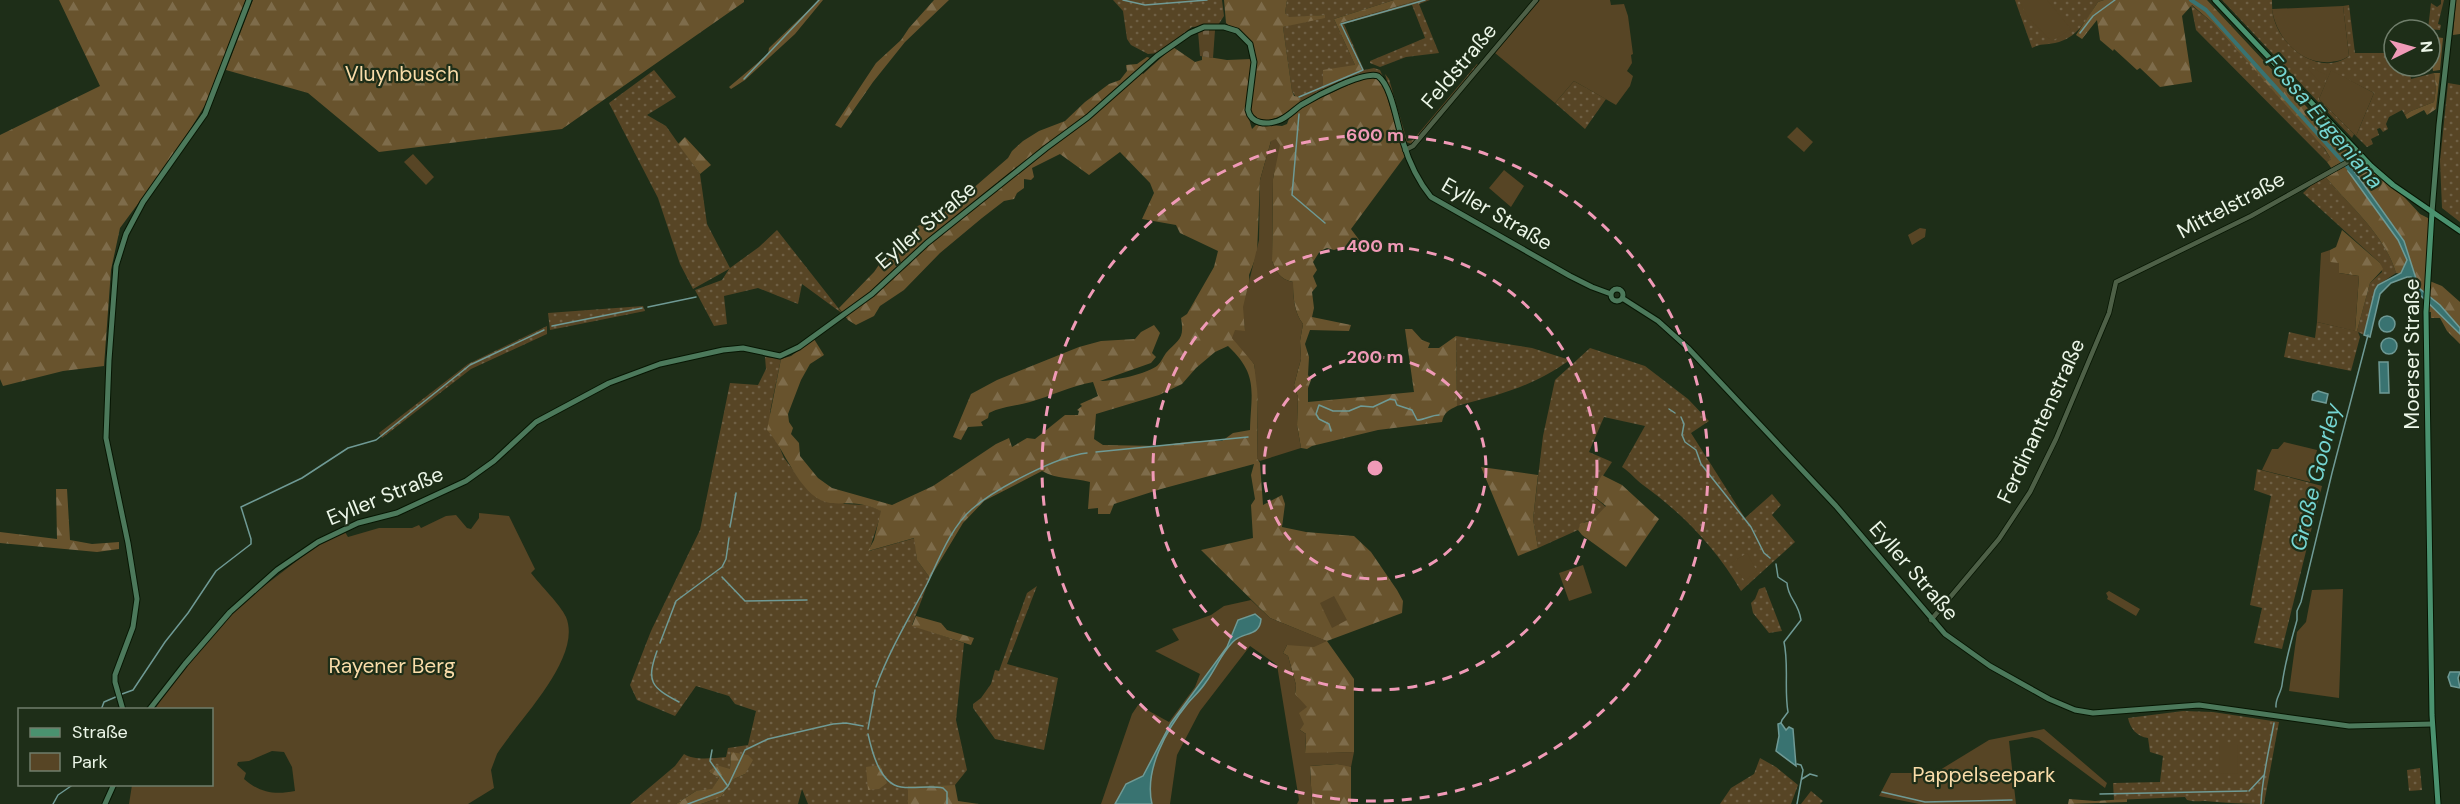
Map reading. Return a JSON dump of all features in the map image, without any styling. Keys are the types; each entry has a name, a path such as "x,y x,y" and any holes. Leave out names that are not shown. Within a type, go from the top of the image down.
{"main road":[{"path":"122,708 115,675 133,627 137,599 106,438 116,266 126,234 143,202 205,114 249,0"},
{"path":"2215,0 2360,155 2393,185 2460,231"},
{"path":"2432,212 2452,0"},
{"name":"Eyller Straße","path":"151,708 230,612 277,570 318,542 358,523 397,513 466,481 492,463 536,422 609,383 660,364 723,350 743,348 775,356 784,355 799,347 872,294 927,243 1088,117 1157,56 1197,29 1215,27 1230,28 1250,44 1254,62 1248,110 1249,116 1255,121 1275,122 1308,102 1366,75 1373,74 1382,78 1387,87 1405,150 1422,186 1431,197 1570,276 1611,294 1614,300 1622,298 1659,321 1836,506 1931,620 1945,634 1990,666 2049,699 2075,710 2103,713 2199,705 2349,726 2432,724"},
{"name":"Moerser Straße","path":"2432,212 2427,304 2434,589 2431,623 2432,724 2438,804"},
{"path":"105,804 113,786"}],"street":[{"name":"Feldstraße","path":"1405,150 1413,146 1536,0"},
{"name":"Mittelstraße","path":"2116,282 2251,216 2360,155"},
{"name":"Ferdinantenstraße","path":"1931,620 1999,539 2030,492 2063,422 2109,313 2116,282"}],"green space":[{"path":"59,0 246,0 207,102 177,151 120,228 111,270 104,366 63,371 3,386 0,379 0,135 100,86"},
{"name":"Vluynbusch","path":"253,0 744,0 744,2 562,129 379,152 308,93 226,70"},
{"path":"819,0 823,0 795,34 745,80 731,89 729,87 768,54 769,48"},
{"path":"934,0 949,0 905,42 841,128 835,125 876,63 901,40"},
{"path":"1113,0 1222,0 1224,16 1218,25 1192,27 1158,53 1148,54 1131,45 1127,39 1123,11"},
{"path":"1224,0 1287,0 1285,13 1289,17 1325,15 1325,18 1283,27 1292,91 1294,96 1299,97 1300,104 1277,118 1265,120 1252,116 1250,107 1255,53 1253,47 1226,23"},
{"path":"1287,0 1394,0 1334,19 1355,65 1362,70 1340,23 1419,0 1430,0 1419,4 1439,53 1406,57 1380,67 1370,63 1370,61 1425,38 1412,5 1344,24 1364,70 1374,68 1380,70 1383,77 1373,72 1363,75 1300,104 1292,91 1283,27 1325,15 1289,18 1285,13"},
{"path":"1394,0 1419,0 1340,23 1362,70 1323,86 1323,70 1355,65 1334,19"},
{"path":"1540,0 1610,0 1611,5 1624,4 1628,16 1633,54 1631,55 1632,63 1627,71 1633,76 1630,86 1616,105 1574,81 1555,103 1495,53"},
{"path":"2015,0 2104,0 2098,2 2081,27 2070,37 2063,41 2032,48"},
{"path":"2019,0 2047,0 2071,29 2052,41 2028,18"},
{"path":"2104,0 2207,0 2347,150 2350,161 2360,155 2420,214 2432,220 2427,280 2442,286 2460,302 2460,344 2447,331 2440,318 2431,318 2431,312 2426,312 2427,295 2419,288 2415,277 2396,273 2383,245 2365,220 2323,174 2332,169 2327,162 2331,159 2325,149 2213,23 2192,5 2182,16 2192,82 2160,87 2140,68 2137,70 2114,49 2113,51 2100,40 2097,20 2082,39 2076,35 2098,2"},
{"path":"2222,0 2272,0 2274,19 2285,40 2304,56 2326,63 2338,62 2349,56 2343,6 2349,5 2355,53 2382,53 2382,78 2435,78 2434,102 2405,115 2402,110 2389,117 2386,124 2388,129 2383,132 2380,128 2377,129 2379,135 2371,139 2373,144 2367,147 2356,136 2374,93 2331,71 2319,99 2354,134 2352,138"},
{"path":"2441,0 2444,0 2440,18 2429,18 2431,3 2437,7 2441,4"},
{"path":"2456,0 2460,0 2460,34 2453,35"},
{"path":"2191,5 2213,23 2320,142 2331,159 2327,162 2196,30"},
{"path":"2343,6 2349,56 2331,62 2310,59 2292,48 2279,30 2272,9"},
{"path":"1215,30 1213,58 1200,56 1198,31"},
{"path":"1173,47 1195,62 1202,60 1202,56 1227,60 1252,59 1246,109 1252,129 1257,124 1282,126 1287,124 1290,116 1310,103 1363,78 1377,77 1383,84 1405,156 1351,229 1360,241 1334,250 1327,248 1320,251 1313,262 1317,270 1313,276 1317,286 1312,292 1314,308 1312,317 1351,325 1349,331 1310,330 1305,344 1309,357 1308,375 1311,380 1308,388 1308,402 1414,392 1405,329 1412,329 1422,340 1430,343 1428,348 1439,348 1456,336 1457,406 1449,410 1442,422 1378,430 1307,449 1301,448 1297,425 1298,397 1294,385 1301,359 1300,341 1303,324 1296,310 1293,282 1280,275 1272,261 1275,166 1271,141 1260,180 1257,254 1249,275 1250,286 1244,307 1246,353 1254,364 1258,385 1257,458 1260,463 1263,505 1282,495 1285,504 1282,527 1306,532 1354,536 1371,552 1403,601 1402,613 1327,641 1354,679 1354,752 1305,754 1306,734 1300,730 1296,685 1288,656 1283,653 1287,645 1326,641 1270,618 1201,550 1253,538 1251,505 1255,499 1251,475 1254,464 1114,504 1110,514 1098,514 1098,508 1088,509 1090,482 1053,476 1042,471 984,501 963,523 930,578 917,560 914,538 868,551 874,540 881,511 862,504 830,503 816,498 800,481 767,430 781,359 791,356 814,339 824,355 810,364 788,414 793,428 791,434 799,443 800,456 818,478 832,488 892,505 933,486 996,444 1009,438 1012,447 1027,438 1035,439 1065,415 1078,415 1077,410 1082,406 1080,404 1098,396 1093,382 1077,386 989,413 988,418 981,422 983,426 968,427 961,440 953,437 971,394 997,380 1079,347 1101,341 1135,339 1141,332 1154,325 1160,333 1152,353 1156,357 1151,363 1100,381 1139,374 1158,365 1180,338 1181,318 1187,314 1214,267 1218,251 1180,233 1176,225 1142,219 1154,193 1150,183 1120,152 1089,175 1060,154 1032,168 1034,177 1031,180 1024,179 1024,188 1017,193 1014,199 1004,201 940,253 904,290 880,306 874,316 856,325 848,320 839,308 874,272 883,259 897,253 916,227 948,210 1008,158 1023,141 1039,131 1065,121 1109,84 1120,80 1127,71 1126,65 1137,64 1147,57 1150,58 1139,69 1143,74","holes":["1228,346 1245,366 1251,385 1250,430 1233,433 1222,441 1195,441 1157,446 1103,445 1094,439 1096,414 1159,395 1182,384 1215,352"]},
{"path":"1477,64 1479,66 1412,144 1406,142 1385,74 1389,79 1407,141 1413,140"},
{"path":"2309,67 2327,75 2323,86 2308,69"},
{"path":"654,70 676,97 647,115 666,126 700,174 707,224 730,268 759,247 777,230 843,314 802,284 798,304 758,288 724,296 727,324 714,326 695,290 722,280 729,269 693,289 680,264 658,198 609,103"},
{"path":"2331,70 2374,93 2356,136 2319,99"},
{"path":"2435,78 2439,78 2436,109 2427,115 2424,110 2407,119 2405,115 2411,111 2434,102"},
{"path":"1574,81 1606,99 1585,129 1555,103"},
{"path":"2448,83 2460,85 2460,222 2442,208 2440,161"},
{"path":"1797,127 1813,142 1804,152 1787,137"},
{"path":"685,137 711,165 700,174 678,144"},
{"path":"1276,139 1280,145 1273,179 1272,261 1280,275 1293,282 1296,310 1303,324 1300,341 1301,359 1294,385 1298,397 1297,425 1301,448 1260,461 1257,459 1258,397 1254,364 1232,338 1235,330 1245,331 1243,307 1259,240 1260,180 1271,141"},
{"path":"413,154 434,177 426,185 404,162"},
{"path":"1504,170 1524,186 1511,207 1489,188"},
{"path":"2323,174 2365,220 2383,245 2396,273 2378,285 2375,290 2364,335 2358,332 2360,337 2351,371 2284,357 2289,332 2315,338 2317,322 2357,331 2370,283 2382,272 2380,263 2303,193"},
{"path":"1920,228 1926,229 1925,237 1912,245 1908,235"},
{"path":"2342,230 2380,263 2383,269 2370,283 2357,331 2355,331 2359,276 2339,273 2330,262 2330,250 2336,247"},
{"path":"2330,250 2330,262 2339,263 2339,273 2359,276 2355,331 2317,322 2321,253"},
{"path":"643,306 645,311 550,330 548,313"},
{"path":"547,326 547,334 471,369 382,438 379,433 468,364"},
{"path":"1456,336 1532,348 1570,360 1529,383 1457,406"},
{"path":"1590,348 1645,366 1688,399 1709,421 1691,433 1745,518 1772,494 1781,505 1772,515 1795,542 1741,591 1710,546 1698,533 1671,507 1622,467 1645,426 1604,417 1589,452 1612,462 1591,494 1607,508 1592,521 1584,522 1578,530 1538,548 1533,519 1543,436 1555,380"},
{"path":"765,357 781,359 770,412 776,439 784,458 807,488 845,504 867,505 882,511 869,551 915,538 917,560 930,578 912,625 964,643 956,720 967,770 955,785 908,786 908,804 808,804 802,789 798,804 701,804 721,797 734,779 745,774 731,752 730,769 709,772 719,778 712,790 696,791 676,804 630,804 675,766 684,754 699,758 726,757 728,748 748,745 756,711 735,704 729,696 696,686 675,716 637,700 630,685 651,631 700,530 730,383 758,385 766,369"},
{"path":"2284,442 2317,450 2310,482 2262,470 2272,449 2278,449"},
{"path":"1481,467 1538,475 1533,519 1538,548 1518,556"},
{"path":"2257,469 2322,486 2282,649 2254,643 2262,608 2250,605 2271,496 2254,490"},
{"path":"1602,475 1622,485 1659,519 1626,567 1578,530 1581,523 1592,521 1606,506 1591,494"},
{"path":"56,489 67,489 70,540 92,544 119,542 119,549 97,552 0,543 0,532 57,539"},
{"name":"Rayener Berg","path":"479,513 509,516 535,569 531,573 563,612 569,633 565,651 546,688 497,754 491,770 494,788 468,804 129,804 132,786 213,786 213,708 156,708 229,613 320,543 345,532 348,537 379,528 412,528 419,525 421,528 446,516 456,515 467,528 471,529 479,518","holes":["272,751 284,752 292,767 295,791 274,793 262,790 244,779 246,773 237,765 238,762 249,761"]},
{"path":"1747,553 1757,571 1745,581 1731,563"},
{"path":"1583,565 1592,593 1569,601 1559,573"},
{"path":"1037,586 1007,664 1058,678 1044,750 995,739 973,708 973,704 981,698 991,684 995,670 999,671 1027,593"},
{"path":"1765,587 1782,631 1769,633 1753,613 1751,603 1759,589"},
{"path":"2343,589 2339,698 2289,691 2297,632 2306,622 2312,590"},
{"path":"2109,591 2140,609 2136,616 2107,599 2106,593"},
{"path":"1334,596 1347,620 1332,628 1320,603"},
{"path":"1251,600 1270,618 1327,641 1314,647 1287,645 1283,653 1288,656 1296,685 1295,694 1307,707 1299,713 1304,724 1300,730 1306,734 1305,753 1354,752 1351,767 1337,764 1310,766 1312,804 1297,804 1299,800 1277,665 1250,646 1200,711 1177,755 1170,804 1101,804 1132,714 1138,705 1169,722 1195,687 1200,674 1155,651 1179,640 1172,629 1211,615 1224,606"},
{"path":"916,616 941,623 947,630 974,638 971,645 912,626"},
{"path":"2183,711 2213,712 2279,722 2264,804 2194,801 2187,800 2185,797 2114,800 2113,783 2160,782 2163,756 2150,752 2148,738 2135,731 2128,718"},
{"name":"Pappelseepark","path":"2044,729 2107,783 2105,788 2039,739 2032,737 2009,741 2016,804 1919,804 1879,796 1891,773 1935,773 1989,740"},
{"path":"2219,745 2237,745 2238,773 2220,774"},
{"path":"731,752 748,755 753,760 745,774 734,779 721,797 701,804 676,804 696,791 712,789 719,778 709,772 716,765 730,769"},
{"path":"1760,758 1776,767 1798,785 1791,804 1720,804 1731,788 1754,774"},
{"path":"1337,764 1351,767 1351,804 1312,804 1310,766"},
{"path":"880,765 887,783 879,789 868,790 866,767"},
{"path":"2420,768 2422,790 2409,791 2407,770"},
{"path":"955,785 958,801 979,804 908,804 908,786"},
{"path":"1811,791 1823,801 1820,804 1801,804"},
{"path":"2069,799 2095,801 2127,799 2127,802 2068,804"}],"water":[{"path":"2352,168 2404,241 2419,288 2440,305 2460,328 2460,334 2417,292 2411,277 2407,277 2391,283 2380,294 2370,337 2364,335 2375,290 2378,285 2401,273 2407,260 2398,240 2348,171"},
{"path":"2384,316 2390,316 2395,324 2393,330 2384,332 2379,327 2379,321"},
{"path":"2386,338 2392,338 2397,346 2395,352 2386,354 2381,349 2381,343"},
{"path":"2379,362 2388,362 2389,393 2380,393"},
{"path":"2318,391 2328,394 2326,403 2312,400 2313,394"},
{"path":"1255,614 1261,619 1258,628 1239,637 1231,644 1204,685 1172,725 1154,764 1150,791 1152,804 1115,804 1126,784 1143,776 1171,723 1227,647 1238,620"},
{"path":"2450,672 2460,672 2458,678 2460,688 2451,686 2448,677"},
{"path":"1781,723 1786,730 1789,727 1793,729 1796,766 1776,751 1779,736 1778,724"}],"waterway":[{"path":"744,79 819,0"},
{"path":"1123,0 1145,5 1207,0"},
{"path":"1299,97 1363,70 1341,24 1425,0"},
{"path":"2080,33 2093,16 2115,0"},
{"name":"Fossa Eugeniana","path":"2191,0 2206,10 2352,172"},
{"path":"1299,114 1292,195 1325,223"},
{"path":"648,307 696,297"},
{"path":"552,326 642,308"},
{"path":"122,694 133,690 216,571 251,544 241,507 302,478 348,448 376,440 470,365 544,330"},
{"name":"Große Goorley","path":"2276,707 2297,620 2297,611 2368,335"},
{"path":"1331,431 1329,424 1319,419 1316,414 1319,405 1333,411 1349,411 1361,406 1373,407 1390,399 1395,400 1397,405 1412,410 1417,420 1439,415"},
{"path":"1669,409 1675,413"},
{"path":"1681,417 1684,424 1682,435 1685,442 1696,450 1701,464 1751,527 1764,553 1770,558"},
{"path":"1096,452 1248,437"},
{"path":"876,687 893,648 946,544 965,516 982,501 1011,483 1060,460 1087,453"},
{"path":"730,527 736,493"},
{"path":"660,643 676,601 722,567 726,559 729,538"},
{"path":"1776,564 1778,577 1787,583 1801,620 1784,642 1788,712 1781,723"},
{"path":"722,577 745,601 807,600"},
{"path":"657,651 652,670 653,682 662,692 679,702"},
{"path":"868,729 875,690"},
{"path":"102,708 104,702 118,696"},
{"path":"688,804 723,791 728,786 745,750 768,739 833,724 846,723 863,726"},
{"name":"Große Goorley","path":"2261,804 2274,723"},
{"path":"868,734 878,766 888,780 901,787 943,788 947,792 947,804"},
{"path":"712,750 710,761 727,785"},
{"path":"1797,764 1801,765 1803,770 1797,804"},
{"path":"1802,779 1810,774 1817,776"},
{"path":"2249,791 2264,775"},
{"path":"53,804 58,795 71,786"},
{"path":"2100,794 2247,791"},
{"path":"1882,792 1925,802 2012,800"}]}
